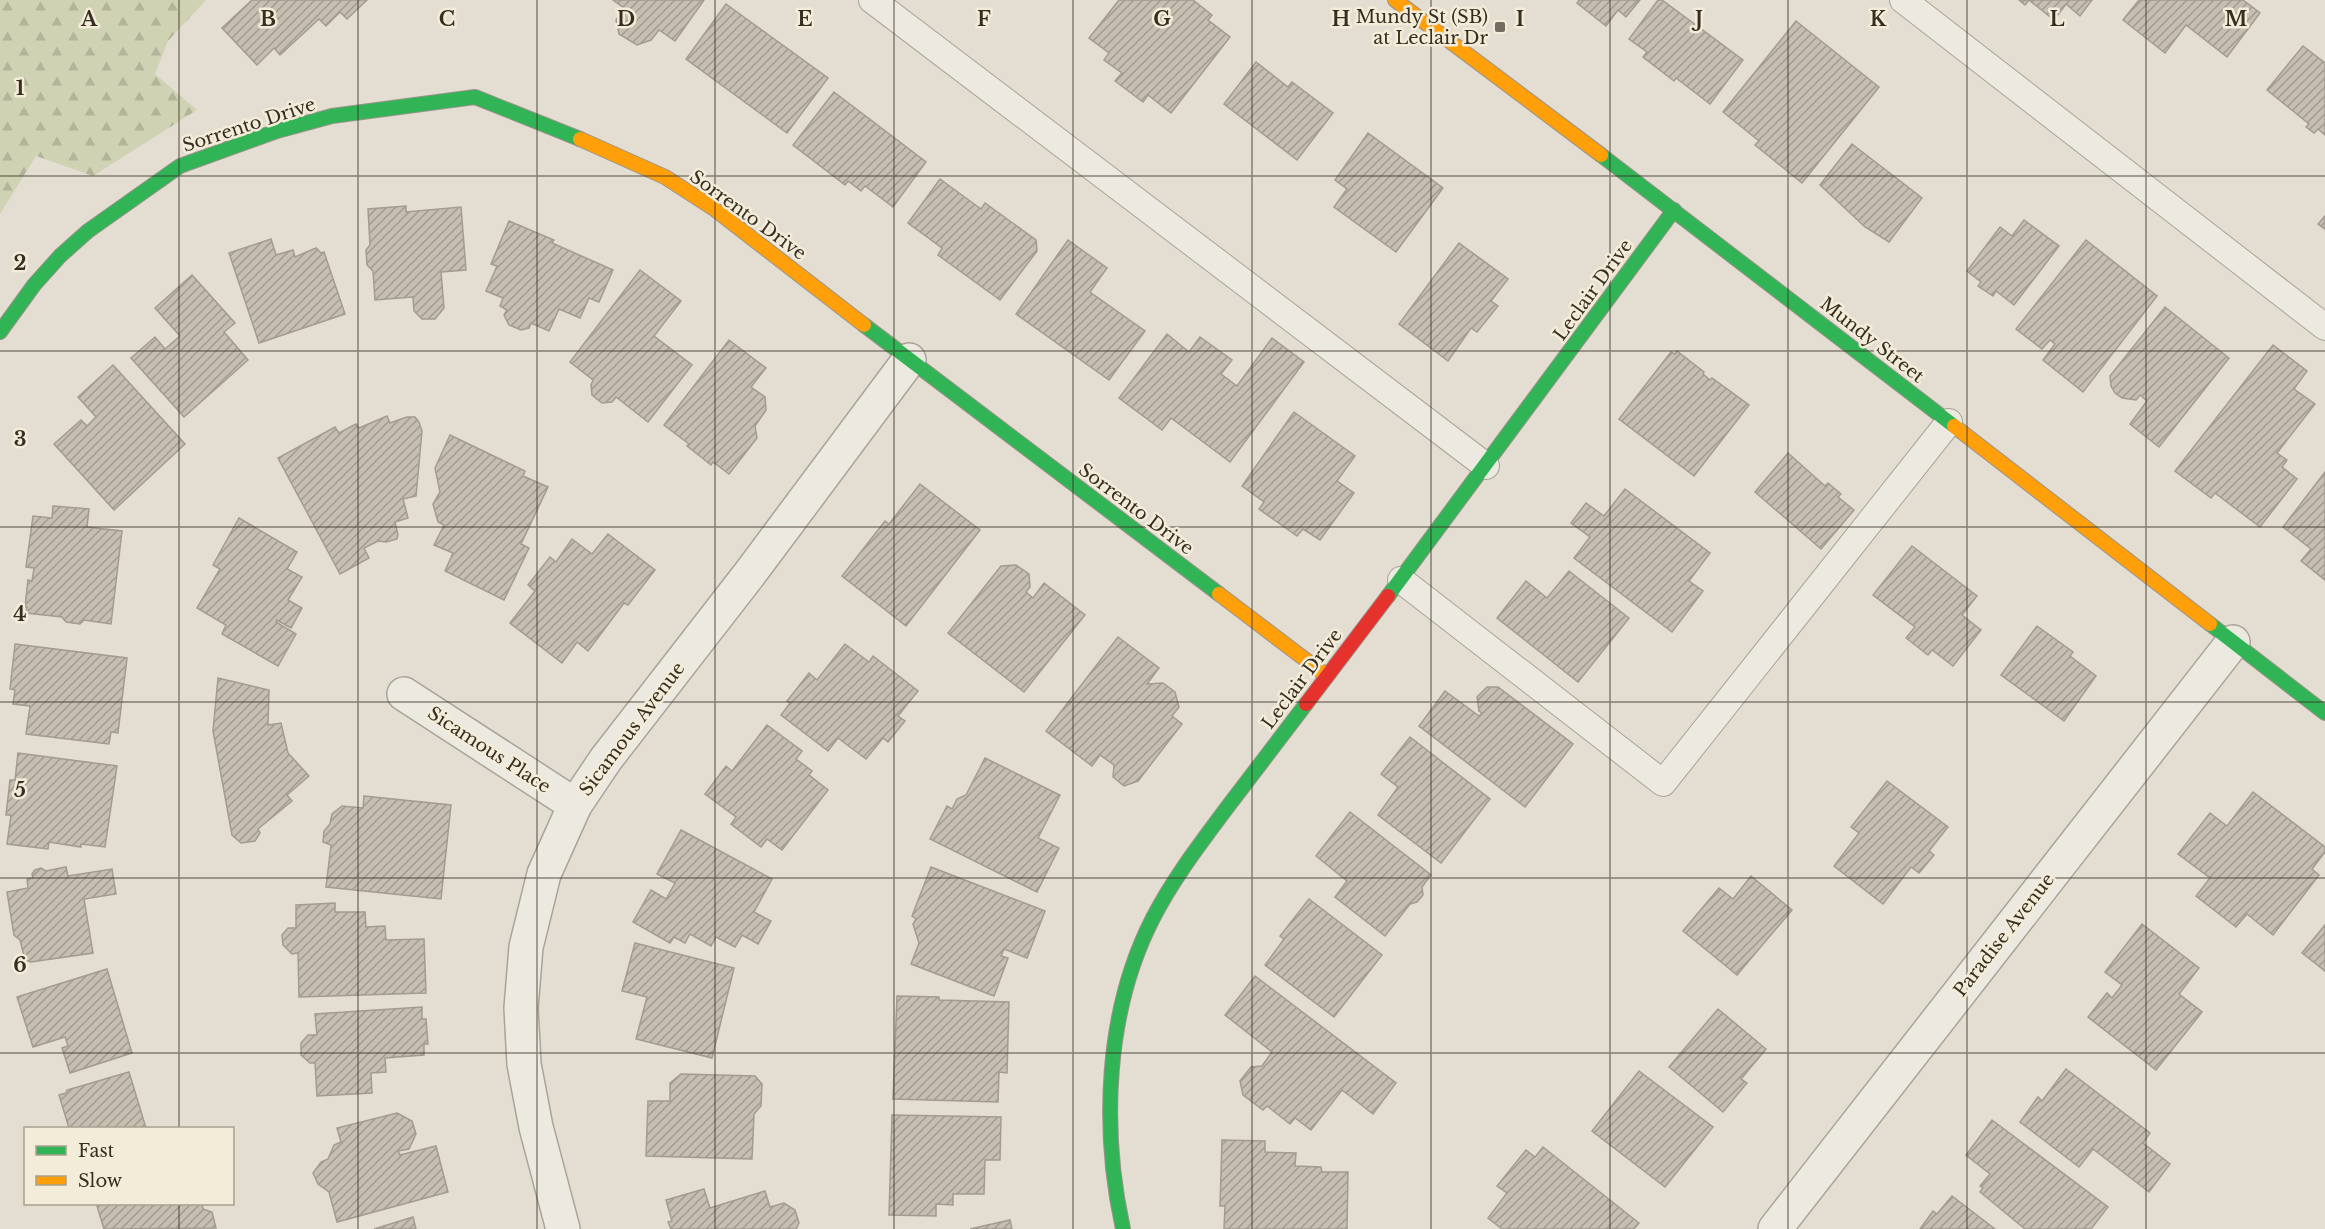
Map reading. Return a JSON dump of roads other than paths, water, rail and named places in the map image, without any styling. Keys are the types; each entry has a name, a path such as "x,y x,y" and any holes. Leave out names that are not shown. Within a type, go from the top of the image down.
{"street":[{"name":"Mundy Street","path":"1395,0 1674,210 2325,713"},
{"name":"Sorrento Drive","path":"0,332 34,285 81,237 180,166 277,130 333,116 475,97 556,129 665,177 713,207 909,360 1327,676"},
{"name":"Leclair Drive","path":"1123,1229 1113,1182 1110,1089 1116,1039 1129,983 1146,931 1198,846 1401,580 1674,210"},
{"name":"Sicamous Avenue","path":"563,1229 534,1116 524,1064 521,1008 526,947 544,874 575,806 606,759 751,572 909,360"},
{"name":"Paradise Avenue","path":"1775,1229 2233,642"},
{"name":"Sicamous Place","path":"404,694 575,806"}],"lane":[{"path":"872,0 1486,466"},
{"path":"1903,0 2325,327"},
{"path":"1401,580 1663,783 1949,422"}],"place":[{"name":"Mundy St (SB) at Leclair Dr","path":"1500,27"}]}
